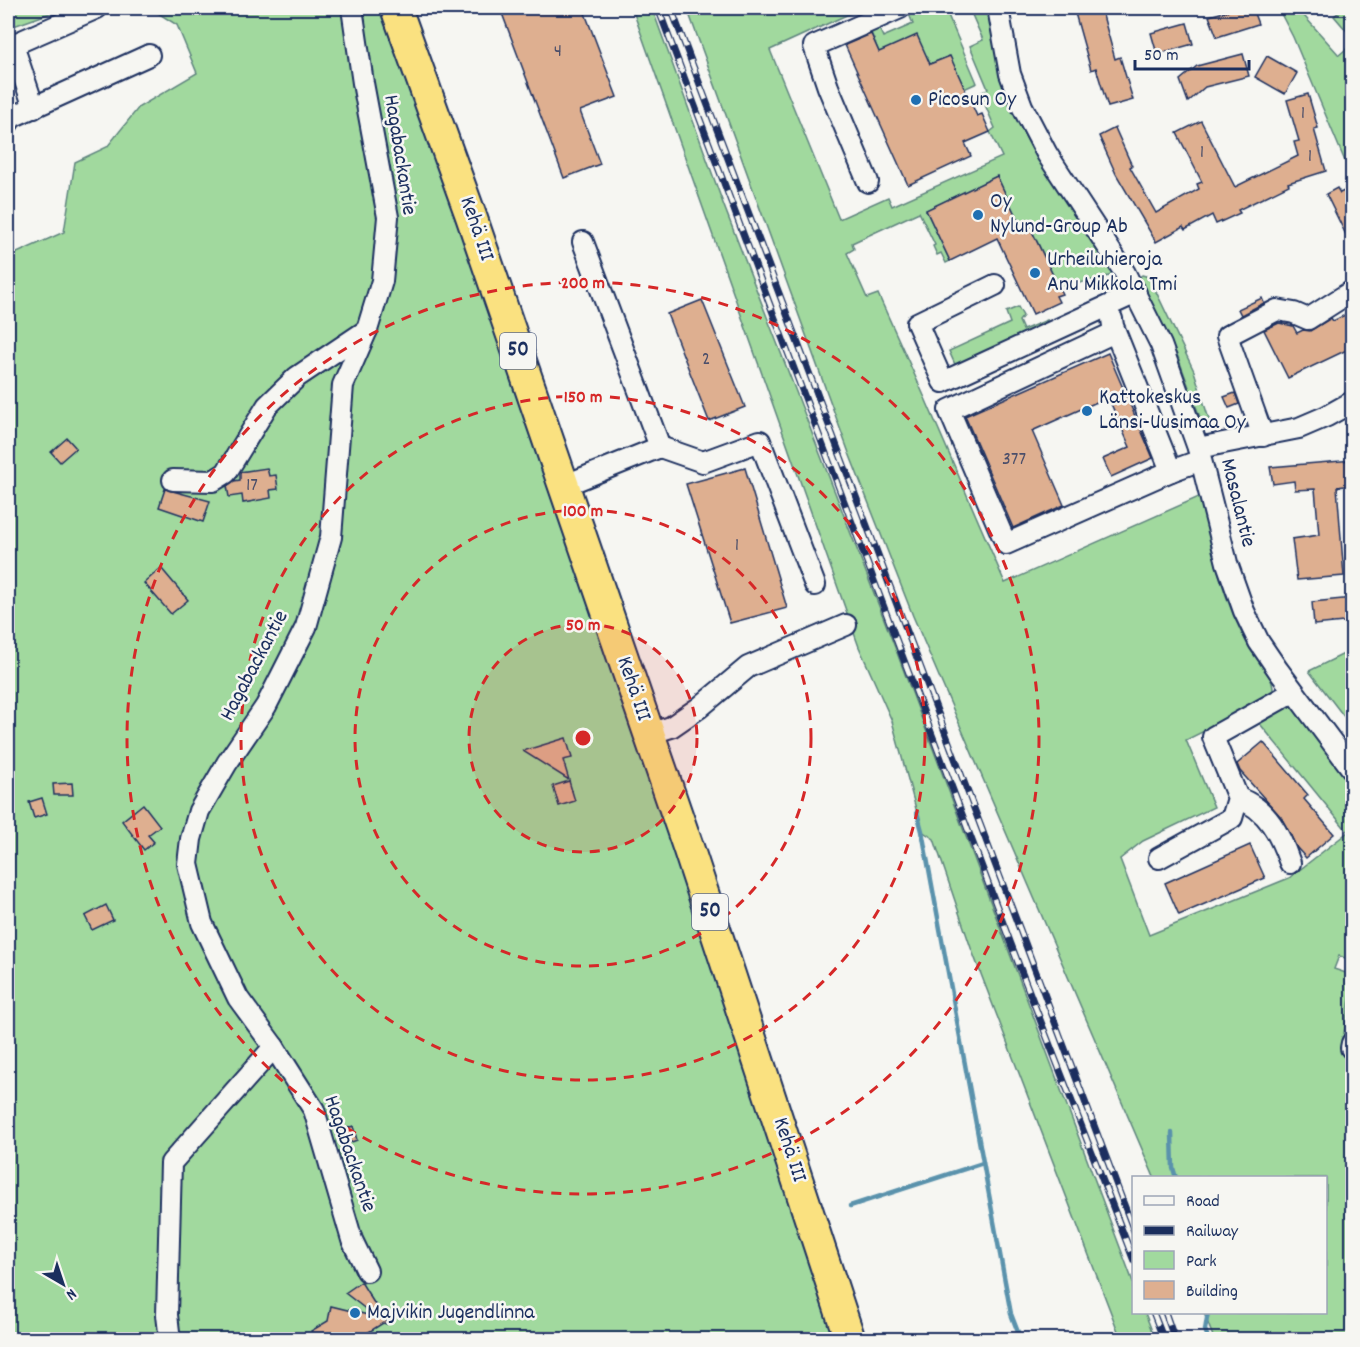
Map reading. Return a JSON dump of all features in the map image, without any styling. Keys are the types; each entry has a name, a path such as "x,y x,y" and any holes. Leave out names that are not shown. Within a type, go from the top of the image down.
{"highway":[{"name":"Kehä III","path":"396,8 471,216 736,989 850,1340"}],"street":[{"path":"34,108 10,46 97,8"},
{"name":"Hagabackantie","path":"352,8 363,83 388,217 382,281 368,330 343,385 331,537 306,627 266,706 220,774 199,811 191,839 188,864 202,923 238,998 274,1047 314,1110 352,1240 367,1271"},
{"path":"868,182 828,87 814,46 900,8"},
{"name":"Masalantie","path":"998,8 1010,74 1022,106 1047,154 1136,293 1161,345 1200,454 1238,596 1260,642 1293,692 1353,769"},
{"path":"8,123 12,117 149,55"},
{"path":"583,242 660,447"},
{"path":"995,285 917,323 944,382 1136,293"},
{"path":"1263,436 1227,336 1276,310 1294,313 1308,320 1353,291"},
{"path":"1110,305 1115,332 1171,471"},
{"path":"173,480 213,481 226,473 267,406 297,377 368,330"},
{"path":"1115,332 949,410 1006,544 1171,471 1200,454 1299,428 1353,402"},
{"path":"563,486 660,447 703,462 760,441 815,585"},
{"path":"649,734 670,727 700,707 748,667 846,625"},
{"path":"1159,858 1232,818 1238,798 1213,737 1293,692"},
{"path":"1238,798 1254,804 1280,836 1290,863"},
{"path":"170,1340 167,1316 171,1163 274,1047"}],"green space":[{"path":"8,8 65,8 8,28"},
{"path":"150,8 383,8 799,1218 835,1339 8,1340 8,257 64,232 75,162 107,147 139,107 197,73 177,25"},
{"path":"632,8 652,8 724,206 896,650 1132,1279 1132,1314 1145,1314 1155,1339 1121,1339 971,948 934,839 922,831 892,721 859,647"},
{"path":"687,8 862,8 770,50 839,219 888,197 892,206 1002,157 990,132 995,128 980,93 988,89 970,46 983,40 969,8 988,8 1003,83 1016,118 1032,149 1114,272 1109,276 1059,288 1028,222 1020,225 997,176 926,210 950,261 946,263 941,253 937,255 933,246 935,245 919,212 852,243 854,249 847,253 867,298 878,294 1005,583 1201,496 1225,594 1250,649 1269,675 1273,692 1250,708 1186,740 1214,807 1143,841 1120,859 1149,935 1289,878 1348,832 1256,719 1289,705 1294,707 1352,784 1352,960 1339,956 1334,969 1352,975 1341,1052 1352,1056 1352,1339 1214,1339 1204,1314 1327,1314 1327,1176 1154,1176 913,616 849,453"},
{"path":"922,8 945,8 977,83 964,89 949,56 930,64 879,52 870,30 878,26 883,37 913,24 909,14"},
{"path":"1278,8 1297,8 1339,55 1352,44 1352,178 1293,37"},
{"path":"1344,8 1352,8 1352,37 1334,16"},
{"path":"1142,275 1149,277 1194,371 1212,429 1202,423 1178,357 1138,278"},
{"path":"1018,307 1023,316 1019,321 1023,330 1047,320 1046,326 957,369 949,351 1010,323 1006,312"},
{"path":"1352,650 1352,727 1309,671"}],"building":[{"path":"500,8 583,8 617,97 580,111 600,164 564,178"},
{"path":"1101,8 1115,59 1120,57 1133,100 1108,107 1096,68 1091,70 1075,13"},
{"path":"1238,8 1252,8 1258,24 1217,37 1209,16"},
{"path":"1187,23 1193,44 1157,54 1151,33"},
{"path":"871,34 879,52 917,35 930,64 950,56 977,116 982,114 990,132 965,143 971,156 908,185 845,45"},
{"path":"1243,54 1249,76 1205,87 1188,102 1180,80 1197,66"},
{"path":"1267,56 1297,73 1285,94 1255,77"},
{"path":"1308,94 1318,128 1314,129 1326,171 1288,183 1289,185 1238,210 1240,213 1216,224 1212,215 1156,242 1116,174 1099,136 1115,128 1132,166 1130,167 1156,213 1199,189 1197,184 1202,182 1177,133 1201,121 1235,187 1298,156 1294,142 1299,141 1287,100"},
{"path":"997,176 1020,225 1027,221 1062,294 1056,296 1059,302 1033,314 997,238 950,261 926,210"},
{"path":"1337,188 1340,193 1346,190 1353,203 1353,249 1326,194"},
{"path":"1262,298 1264,303 1241,315 1238,309"},
{"path":"702,300 745,407 709,421 667,314"},
{"path":"1353,311 1353,347 1288,378 1264,330 1279,323 1293,326 1297,333 1303,330 1310,331 1331,318 1333,321"},
{"path":"1108,353 1153,458 1111,477 1103,459 1130,447 1108,397 1032,431 1064,505 1013,528 965,416"},
{"path":"1235,393 1239,404 1229,408 1224,397"},
{"path":"67,438 76,448 60,462 51,452"},
{"path":"1353,460 1353,485 1337,487 1344,576 1297,580 1292,539 1319,535 1315,489 1295,490 1294,481 1273,484 1270,467"},
{"path":"267,468 269,476 276,475 278,489 270,490 271,498 243,503 242,495 229,497 227,486 240,480 240,472"},
{"path":"745,468 787,608 730,623 686,484"},
{"path":"165,489 210,501 203,522 159,507"},
{"path":"161,568 188,600 171,614 144,583"},
{"path":"1353,598 1353,621 1314,625 1312,602"},
{"path":"566,738 572,758 563,760 569,780 523,751"},
{"path":"1263,742 1308,795 1304,799 1334,834 1306,858 1297,848 1281,817 1240,771 1237,764"},
{"path":"569,781 575,801 559,806 553,786"},
{"path":"72,783 73,795 54,795 53,784"},
{"path":"42,798 47,814 34,818 29,802"},
{"path":"143,804 160,826 148,835 154,842 144,850 122,821"},
{"path":"1250,845 1265,878 1179,915 1165,883"},
{"path":"106,905 113,920 92,930 85,916"},
{"path":"353,1126 357,1140 341,1146 337,1132"},
{"name":"Majvikin Jugendlinna","path":"361,1282 384,1319 388,1320 387,1324 383,1323 356,1340 332,1336 326,1340 316,1340 311,1331 328,1321 331,1306 376,1317 345,1293"}],"waterway":[{"path":"917,812 1011,1314 1021,1340"},
{"path":"1172,1133 1175,1176"},
{"path":"850,1206 983,1163"},
{"path":"1208,1314 1205,1330 1209,1340"}],"railway":[{"path":"658,8 1020,968 1132,1256"},
{"path":"671,8 1132,1226"},
{"path":"1154,1314 1164,1340"},
{"path":"1166,1314 1175,1340"}],"place":[{"name":"Picosun Oy","path":"916,100"},
{"name":"Oy Nylund-Group Ab","path":"978,215"},
{"name":"Urheiluhieroja Anu Mikkola Tmi","path":"1035,273"},
{"name":"Kattokeskus Länsi-Uusimaa Oy","path":"1087,411"},
{"name":"Majvikin Jugendlinna","path":"355,1313"}]}
